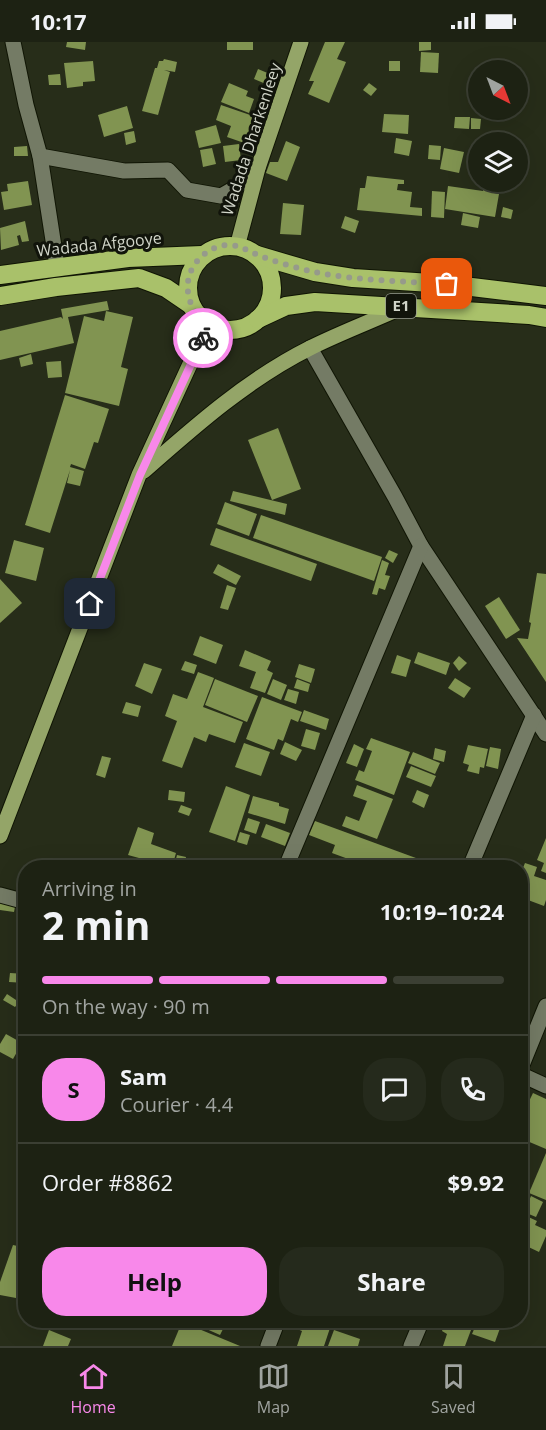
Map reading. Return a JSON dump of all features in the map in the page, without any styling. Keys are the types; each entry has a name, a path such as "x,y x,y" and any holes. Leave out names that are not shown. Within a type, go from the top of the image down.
{"highway":[{"path":"230,245 244,248 257,255 266,266 272,280 272,295 267,309 258,319 247,327 221,330 208,325 198,317 187,293 188,279 202,255 215,248 230,245"},
{"name":"Wadada Afgooye","path":"0,275 128,258 202,255"},
{"name":"E1","path":"257,255 315,272 353,278 447,284 546,296"},
{"path":"0,296 138,278 166,288 191,305"},
{"name":"E1","path":"258,319 286,306 315,302 406,306 546,318"}],"main road":[{"name":"Wadada Dharkenleey","path":"237,247 258,168 302,42"},
{"path":"140,475 203,419 271,371 309,348 406,306"},
{"path":"0,836 140,475 208,325"}],"street":[{"path":"13,42 26,105 40,156 57,266"},
{"path":"40,156 124,171 168,170 187,190 221,196 235,188 258,168"},
{"path":"309,348 421,546 546,734"},
{"path":"289,860 421,546"},
{"path":"473,860 534,715"},
{"path":"0,895 18,900"},
{"path":"528,1052 546,1006"},
{"path":"528,1076 546,1086"},
{"path":"268,1346 275,1328"},
{"path":"411,1346 419,1328"}],"building":[{"path":"67,42 86,42 85,50 66,47"},
{"path":"227,42 253,42 253,50 227,50"},
{"path":"325,42 345,42 337,59 346,62 329,103 308,94 314,81 309,81"},
{"path":"419,42 431,42 431,50 419,51"},
{"path":"421,52 439,53 438,73 420,72"},
{"path":"164,59 177,62 175,72 164,70 170,72 158,115 142,111 155,68 159,61"},
{"path":"93,61 95,81 83,82 83,86 67,88 64,63"},
{"path":"389,61 400,61 400,71 389,71"},
{"path":"258,69 277,77 273,87 254,79"},
{"path":"60,74 61,85 49,85 48,75"},
{"path":"229,83 248,91 246,96 254,99 249,113 221,102"},
{"path":"369,83 377,89 371,96 363,90"},
{"path":"221,105 259,118 250,145 227,137 231,126 216,120"},
{"path":"127,106 133,128 104,137 98,115"},
{"path":"384,114 409,115 408,134 382,132"},
{"path":"455,117 468,117 469,129 454,128"},
{"path":"471,120 481,120 480,129 471,129"},
{"path":"216,125 221,143 199,148 195,131"},
{"path":"134,131 136,142 126,145 124,133"},
{"path":"396,138 412,141 409,156 394,153"},
{"path":"286,141 300,147 287,181 266,173 270,162 278,162"},
{"path":"239,144 241,160 225,162 223,146"},
{"path":"429,145 441,146 440,160 428,159"},
{"path":"27,146 28,156 14,156 14,147"},
{"path":"212,148 216,164 203,167 200,150"},
{"path":"444,148 464,152 459,173 440,169"},
{"path":"367,176 404,180 404,184 398,184 397,190 412,192 410,207 422,208 422,216 357,210 360,188 365,188"},
{"path":"28,181 32,205 4,210 1,192 8,191 7,184"},
{"path":"448,186 468,189 468,192 499,194 495,217 445,209"},
{"path":"432,191 445,192 444,218 431,217"},
{"path":"283,203 304,205 301,235 280,234"},
{"path":"503,207 513,210 511,219 501,217"},
{"path":"463,213 480,217 478,228 461,225"},
{"path":"345,216 359,221 355,233 341,228"},
{"path":"25,221 29,241 22,242 20,235 17,236 19,245 1,250 0,228"},
{"path":"107,301 109,310 68,317 74,343 0,360 0,331 61,317 63,319 61,309"},
{"path":"106,311 133,317 121,367 128,369 119,406 65,393 84,316 104,321"},
{"path":"31,354 33,364 21,367 19,358"},
{"path":"61,361 62,377 48,378 46,362"},
{"path":"65,395 109,409 98,443 94,442 85,469 71,464 70,467 84,471 80,486 67,483 70,470 50,533 25,525"},
{"path":"278,428 301,489 272,500 248,440"},
{"path":"233,491 287,504 285,515 230,501"},
{"path":"225,502 257,514 249,536 217,524"},
{"path":"261,515 382,557 374,581 253,538"},
{"path":"216,528 317,564 311,581 210,545"},
{"path":"14,540 44,548 36,581 5,573"},
{"path":"389,550 398,554 393,563 385,558"},
{"path":"382,560 389,563 385,575 390,576 385,590 379,588 377,595 372,594"},
{"path":"218,564 241,576 236,585 213,573"},
{"path":"537,573 546,574 546,682 517,638 528,639"},
{"path":"0,579 22,603 0,623"},
{"path":"227,585 236,588 228,610 220,608"},
{"path":"499,597 520,630 506,639 485,606"},
{"path":"200,636 223,645 216,664 193,655"},
{"path":"245,650 271,661 267,670 273,673 265,693 250,688 256,672 239,666"},
{"path":"418,652 450,663 446,675 414,663"},
{"path":"397,655 411,660 406,677 391,673"},
{"path":"459,656 467,663 459,671 453,663"},
{"path":"185,661 197,665 194,674 181,670"},
{"path":"144,663 162,669 152,694 135,686"},
{"path":"299,664 315,669 311,683 295,677"},
{"path":"198,672 214,678 203,707 243,722 235,743 209,734 206,742 194,737 182,768 162,761 177,721 165,716 173,694 187,699"},
{"path":"455,678 471,688 464,698 448,688"},
{"path":"215,679 258,696 247,722 205,705"},
{"path":"273,679 287,685 281,700 267,694"},
{"path":"297,679 310,684 308,692 294,688"},
{"path":"288,689 299,692 296,704 284,700"},
{"path":"262,697 302,712 298,722 291,719 283,741 278,739 274,750 246,739"},
{"path":"126,702 141,706 138,717 122,713"},
{"path":"304,710 329,719 326,730 300,721"},
{"path":"306,729 320,733 315,750 301,746"},
{"path":"371,738 410,752 394,795 355,780 359,770 364,772 372,751 366,749"},
{"path":"285,742 302,750 296,761 280,754"},
{"path":"244,743 270,752 261,776 235,767"},
{"path":"354,744 364,749 357,767 346,763"},
{"path":"468,745 488,749 484,768 480,767 479,774 467,771 469,765 463,763"},
{"path":"490,747 501,749 498,769 486,766"},
{"path":"435,748 446,751 444,762 433,759"},
{"path":"413,752 440,763 435,774 408,763"},
{"path":"102,756 111,758 105,778 96,775"},
{"path":"411,766 436,776 431,787 406,777"},
{"path":"357,785 393,799 377,839 342,826 346,816 359,821 367,801 353,796"},
{"path":"226,786 250,795 235,841 209,832"},
{"path":"169,790 185,792 184,802 168,800"},
{"path":"417,790 429,795 424,808 412,802"},
{"path":"253,796 279,803 279,806 289,809 285,824 248,813"},
{"path":"181,805 192,809 189,816 178,812"},
{"path":"248,818 260,822 256,834 244,830"},
{"path":"315,821 421,860 351,860 332,853 335,845 309,835"},
{"path":"266,824 290,833 285,846 261,837"},
{"path":"138,827 154,833 151,844 176,853 174,860 146,860 128,855"},
{"path":"240,832 250,835 247,845 237,842"},
{"path":"546,838 546,873 541,871 544,863 537,860"},
{"path":"177,855 186,857 185,860 176,860"},
{"path":"528,864 537,867 534,876 546,880 544,906 528,900"},
{"path":"0,899 16,901 14,912 0,910"},
{"path":"10,973 18,974 18,983 9,982"},
{"path":"7,994 18,1003 15,1007 3,1000"},
{"path":"6,1034 18,1041 18,1050 13,1059 0,1052 0,1044"},
{"path":"533,1093 546,1099 546,1149 528,1141 528,1103"},
{"path":"546,1153 546,1200 529,1193"},
{"path":"531,1196 543,1202 536,1217 528,1214 528,1203"},
{"path":"528,1217 537,1221 535,1225 546,1230 546,1236 539,1252 528,1247"},
{"path":"13,1245 18,1246 16,1298 0,1295 0,1282"},
{"path":"180,1328 196,1328 240,1346 172,1346"},
{"path":"204,1328 224,1328 220,1335"},
{"path":"295,1328 330,1328 324,1346 297,1346 302,1331"},
{"path":"443,1328 471,1330 465,1346 443,1346 447,1334 442,1331"},
{"path":"475,1328 500,1328 495,1342 472,1334"},
{"path":"49,1330 71,1339 68,1346 43,1346"},
{"path":"334,1330 360,1339 358,1346 328,1346"}],"way so far":[{"path":"203,338 208,325 198,317 191,305 187,293 188,279 202,255 215,248 230,245 244,248 257,255 315,272 353,278 447,284"}],"route":[{"path":"90,604 140,475 203,338"}]}
